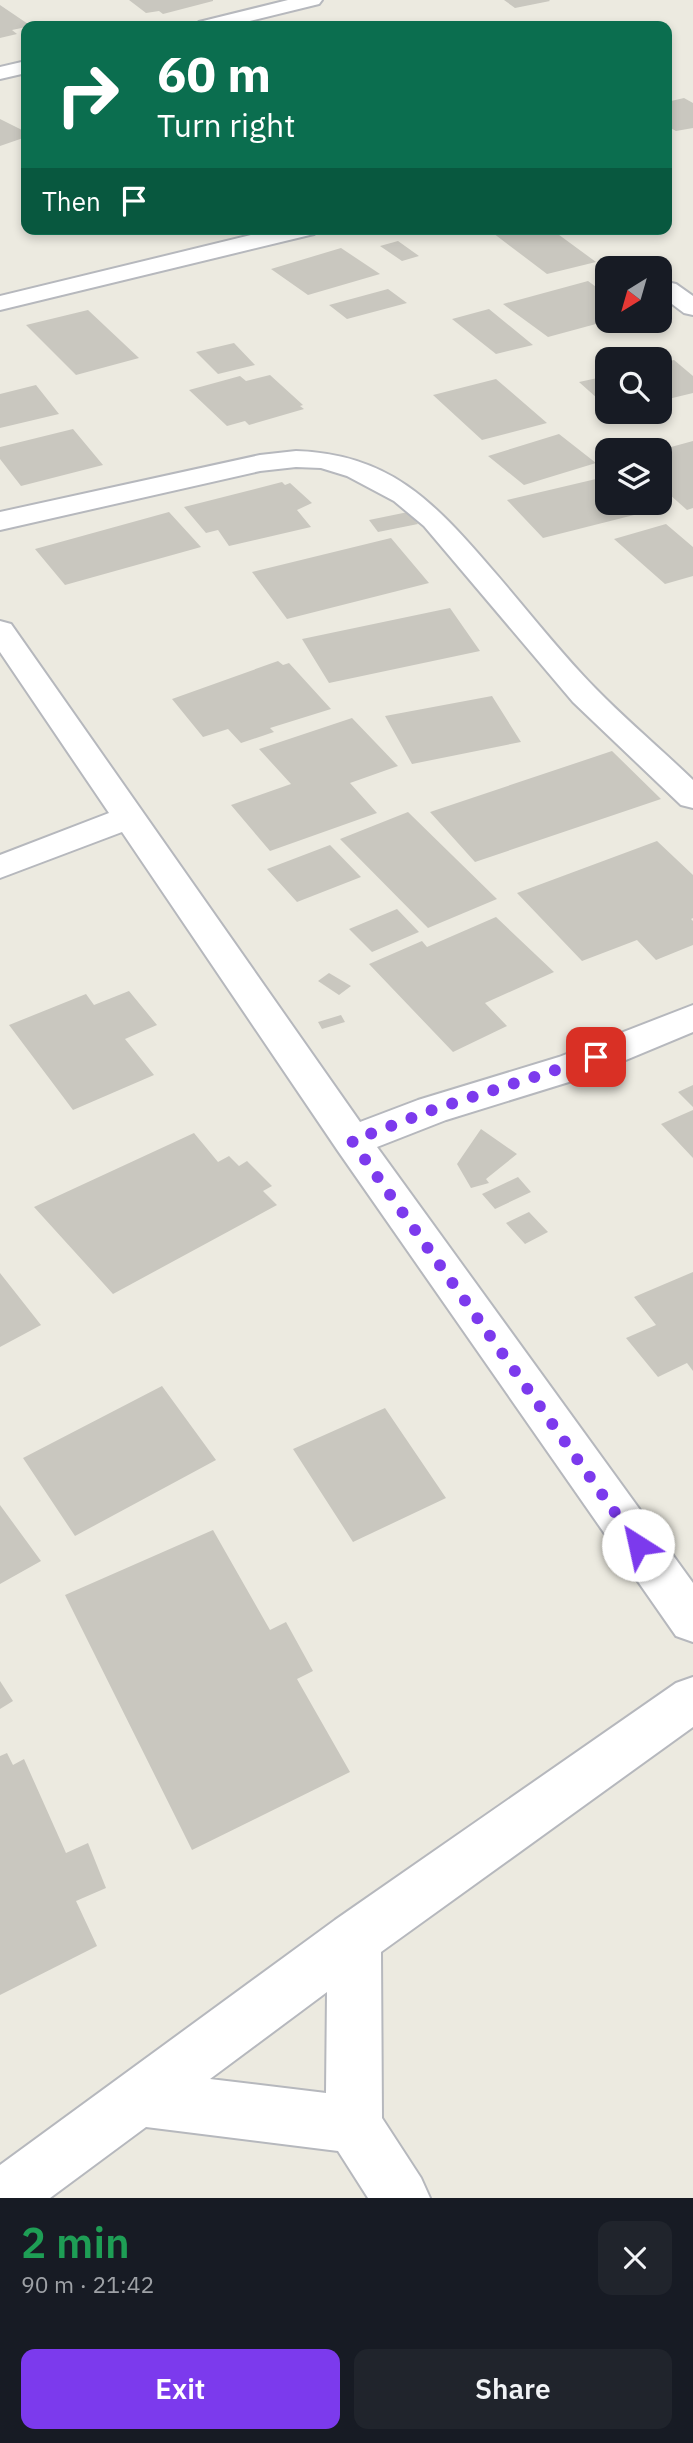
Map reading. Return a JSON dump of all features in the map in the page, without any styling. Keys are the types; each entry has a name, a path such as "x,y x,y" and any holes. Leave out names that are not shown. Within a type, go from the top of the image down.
{"street":[{"path":"227,21 313,0"},
{"path":"0,73 21,68"},
{"path":"0,303 281,235"},
{"path":"672,293 693,308"},
{"path":"0,521 260,463 296,459 323,460 356,470 404,495 434,520 583,695 693,798"},
{"path":"0,630 352,1141 693,1621"},
{"path":"0,867 128,818"},
{"path":"352,1141 432,1110 572,1067 693,1018"},
{"path":"3,2198 354,1939 693,1699"},
{"path":"354,1939 354,2125 401,2198"},
{"path":"139,2098 354,2125"}],"building":[{"path":"129,0 213,1 163,14 159,11 146,13"},
{"path":"504,0 549,0 550,1 515,8"},
{"path":"0,5 24,21 21,21 21,28 12,30 17,34 0,38"},
{"path":"684,98 693,103 693,128 676,131 672,129 672,101"},
{"path":"0,119 21,130 21,139 0,146"},
{"path":"496,235 559,235 595,262 547,274"},
{"path":"398,241 419,256 402,261 380,246"},
{"path":"341,248 380,274 308,295 271,269"},
{"path":"588,281 595,286 595,324 548,337 503,304"},
{"path":"388,289 407,303 347,319 329,305"},
{"path":"489,309 533,345 496,354 452,319"},
{"path":"88,310 139,358 76,375 26,325"},
{"path":"234,343 255,365 218,374 196,352"},
{"path":"672,360 693,376 693,393 672,398"},
{"path":"270,375 303,405 300,406 304,409 249,425 245,421 227,426 189,390 240,376 246,381"},
{"path":"496,379 547,423 482,440 433,395"},
{"path":"595,379 595,396 579,382"},
{"path":"36,385 59,414 0,428 0,394"},
{"path":"73,429 103,465 21,486 0,459 0,447"},
{"path":"559,434 595,463 524,485 488,456"},
{"path":"693,441 693,508 687,510 672,497 672,447"},
{"path":"595,479 595,515 634,515 543,538 507,500"},
{"path":"282,482 285,485 290,483 312,503 297,510 311,527 229,546 218,530 206,533 184,507"},
{"path":"169,512 201,547 65,585 35,549"},
{"path":"408,512 418,524 378,532 369,520"},
{"path":"666,524 693,547 693,576 665,584 614,539"},
{"path":"391,538 429,583 287,619 252,572"},
{"path":"450,608 480,651 329,683 302,639"},
{"path":"278,661 283,665 289,663 331,709 270,728 274,732 241,743 228,729 203,737 172,699"},
{"path":"492,696 521,742 412,764 385,716"},
{"path":"352,718 398,766 350,783 377,813 270,851 231,805 291,784 259,749"},
{"path":"612,751 661,799 475,862 430,812"},
{"path":"408,812 497,899 428,928 340,839"},
{"path":"657,841 693,875 693,945 656,960 637,940 582,961 517,893"},
{"path":"330,845 361,877 297,902 267,869"},
{"path":"397,909 419,932 372,952 349,929"},
{"path":"496,917 554,972 485,1003 507,1026 453,1052 369,964 422,941 427,947"},
{"path":"329,973 351,986 339,995 318,981"},
{"path":"129,991 157,1025 125,1039 154,1075 73,1110 9,1025 86,994 94,1005"},
{"path":"341,1015 345,1022 322,1029 318,1022"},
{"path":"693,1085 693,1107 678,1092"},
{"path":"693,1110 693,1158 661,1124"},
{"path":"481,1129 517,1154 486,1179 489,1183 471,1188 457,1164"},
{"path":"194,1133 218,1162 229,1156 239,1166 247,1161 272,1186 263,1191 277,1205 113,1294 34,1207"},
{"path":"518,1177 531,1192 495,1209 482,1194"},
{"path":"529,1212 548,1232 525,1244 506,1223"},
{"path":"693,1272 693,1371 687,1363 658,1377 626,1338 656,1325 634,1297"},
{"path":"0,1273 41,1325 0,1347"},
{"path":"162,1386 216,1460 75,1536 23,1458"},
{"path":"385,1408 446,1498 353,1542 293,1449"},
{"path":"0,1505 41,1561 0,1584"},
{"path":"213,1530 270,1630 286,1622 313,1671 297,1679 350,1772 192,1850 65,1595"},
{"path":"0,1681 13,1701 0,1709"},
{"path":"7,1753 13,1765 24,1759 66,1853 88,1843 106,1888 76,1901 97,1946 0,1995 0,1756"}],"route":[{"path":"596,1057 497,1092 432,1110 352,1141 638,1545"}]}
